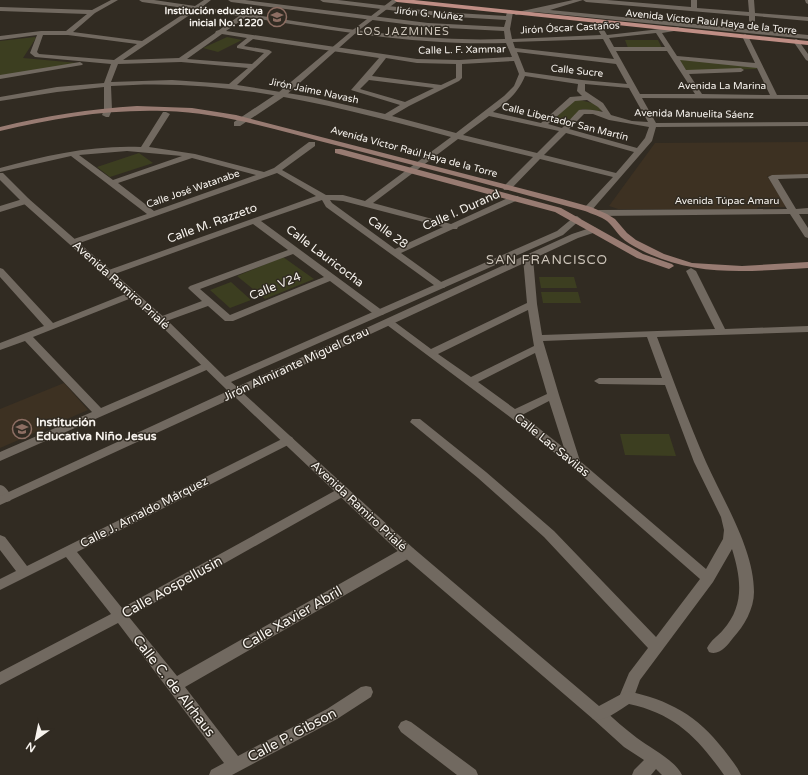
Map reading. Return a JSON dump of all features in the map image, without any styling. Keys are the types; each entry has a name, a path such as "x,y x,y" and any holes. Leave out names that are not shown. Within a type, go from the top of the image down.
{"main road":[{"name":"Avenida Víctor Raúl Haya de la Torre","path":"397,0 512,14 750,35 808,43"},
{"name":"Avenida Víctor Raúl Haya de la Torre","path":"0,128 45,118 180,109 240,121 419,164 588,208 613,222 622,236 652,252 679,262 704,267 808,265"},
{"name":"Avenida Víctor Raúl Haya de la Torre","path":"0,134 65,119 107,113 166,114 240,121 312,144 558,210 640,256 666,266 691,271 728,273 808,271"},
{"path":"577,220 599,213"},
{"path":"593,230 606,229 613,222"}],"street":[{"path":"68,33 93,12 114,0"},
{"name":"Jirón Óscar Castaños","path":"142,0 151,0 195,8 430,40 509,41 604,37 678,29"},
{"path":"107,113 107,84 115,62 208,0"},
{"name":"Jirón G. Núñez","path":"231,0 434,26 507,29"},
{"path":"323,0 439,14 512,14 568,4 580,0"},
{"path":"240,121 282,94 336,49 356,30 397,0"},
{"path":"586,0 640,3 694,10 808,19"},
{"path":"694,0 694,10"},
{"path":"751,0 752,15 750,35 760,68 774,96"},
{"path":"0,15 16,10 23,2"},
{"path":"0,9 93,12"},
{"path":"534,10 750,35 808,37"},
{"path":"367,204 513,92 522,74 509,41 507,29 512,14"},
{"path":"181,60 218,32 245,15"},
{"path":"588,208 618,176 638,151 651,134 652,125 596,21"},
{"name":"Calle L. F. Xammar","path":"218,32 417,61 459,62 516,59"},
{"path":"658,32 700,96"},
{"path":"0,38 41,33 68,33 143,43"},
{"path":"41,33 33,53 34,55 94,61 115,62 181,60 253,66"},
{"path":"231,86 269,52 239,47 252,37"},
{"path":"796,41 808,59"},
{"path":"611,49 669,49"},
{"path":"513,50 618,62"},
{"path":"384,56 367,78 355,90 406,104"},
{"path":"676,58 760,68"},
{"path":"0,77 94,61"},
{"path":"386,117 406,104 459,78 459,62"},
{"path":"685,72 760,68"},
{"name":"Calle Sucre","path":"522,74 582,82 630,86"},
{"path":"367,78 440,87"},
{"name":"Jirón Jaime Navash","path":"0,99 47,90 107,84 175,82 231,86 282,94 386,117 618,176"},
{"path":"582,82 580,91 587,98 602,105 609,118"},
{"name":"Avenida La Marina","path":"636,96 808,97"},
{"path":"542,126 573,99 587,98"},
{"name":"Avenida Manuelita Sáenz","path":"563,130 582,112 593,112 609,118 632,123 652,125 808,124"},
{"name":"Calle Libertador San Martín","path":"487,113 563,130 638,151"},
{"path":"144,149 166,114"},
{"path":"507,188 563,130"},
{"name":"Calle José Watanabe","path":"74,242 266,175 277,170 312,144"},
{"path":"0,170 43,158 72,152 110,149 144,149 191,155 266,175"},
{"path":"72,152 111,184 153,214"},
{"path":"147,171 171,152"},
{"path":"111,184 191,155"},
{"path":"277,170 324,197 343,198 454,227"},
{"name":"Avenida Ramiro Prialé","path":"0,175 24,199 161,320 207,366 236,391 342,492 408,552 630,742 655,759 674,775"},
{"path":"808,176 772,176 808,235"},
{"name":"Calle M. Razzeto","path":"109,273 254,220 314,199 324,197"},
{"name":"Calle 28","path":"324,197 328,205 441,286"},
{"name":"Calle I. Durand","path":"395,252 454,227 515,198"},
{"path":"0,204 24,199"},
{"path":"0,209 24,199"},
{"name":"Avenida Túpac Amaru","path":"599,213 808,211"},
{"name":"Avenida Túpac Amaru","path":"613,222 619,218 647,212"},
{"name":"Calle Lauricocha","path":"254,220 379,313"},
{"name":"Jirón Almirante Miguel Grau","path":"225,381 560,233 577,220"},
{"name":"Jirón Almirante Miguel Grau","path":"2,496 575,236 593,230"},
{"path":"161,320 208,302 193,288 295,250"},
{"path":"528,258 532,304 539,342 553,395 575,462"},
{"path":"0,271 51,327"},
{"path":"691,271 722,332"},
{"name":"Calle V24","path":"208,302 229,319 331,277"},
{"path":"0,347 131,295"},
{"path":"431,353 532,304"},
{"name":"Calle Las Savilas","path":"388,322 514,414 575,462 708,578"},
{"path":"470,382 539,342 651,335 808,329"},
{"path":"651,335 700,462 727,517 730,530 744,566 747,584 743,612 737,624 728,636 714,648"},
{"path":"26,336 99,413"},
{"path":"0,457 207,366"},
{"path":"599,381 669,382"},
{"path":"514,414 553,395"},
{"path":"416,422 482,475 549,534 656,647"},
{"name":"Calle J. Arnaldo Márquez","path":"0,585 288,440"},
{"name":"Calle Aospellusin","path":"0,679 119,616 342,492"},
{"path":"627,697 634,677 708,578 724,551 729,539 730,530"},
{"path":"0,540 24,572"},
{"name":"Calle C. de Alrhaus","path":"68,550 175,685 235,765"},
{"name":"Calle Xavier Abril","path":"175,685 408,552"},
{"name":"Calle P. Gibson","path":"217,775 332,714 366,692"},
{"path":"598,714 627,697 647,700 683,717 714,748 733,775"},
{"path":"406,727 470,775"},
{"path":"640,775 655,759"}],"shaded area":[{"path":"808,142 808,175 767,176 786,206 784,207 758,207 757,209 618,209 609,206 655,143"},
{"name":"Institución Educativa Niño Jesus","path":"64,383 88,410 0,448 0,409"}],"green space":[{"path":"227,37 242,40 218,52 203,48"},
{"path":"36,38 23,58 78,63 0,78 0,41"},
{"path":"625,40 658,40 662,48 628,48"},
{"path":"679,59 756,67 757,69 686,71"},
{"path":"580,100 600,105 604,110 598,111 582,109 563,126 548,122 572,101"},
{"path":"139,153 153,163 110,177 97,167"},
{"path":"283,257 314,279 265,299 237,276"},
{"path":"539,277 574,277 577,288 541,288"},
{"path":"231,282 251,300 230,308 210,290"},
{"path":"541,292 578,292 581,303 543,303"},
{"path":"620,434 669,434 676,456 625,455"}],"place":[{"name":"Institución educativa inicial No. 1220","path":"277,17"},
{"name":"Institución Educativa Niño Jesus","path":"22,429"}],"district":[{"name":"LOS JAZMINES","path":"403,31"},
{"name":"SAN FRANCISCO","path":"547,260"}]}
